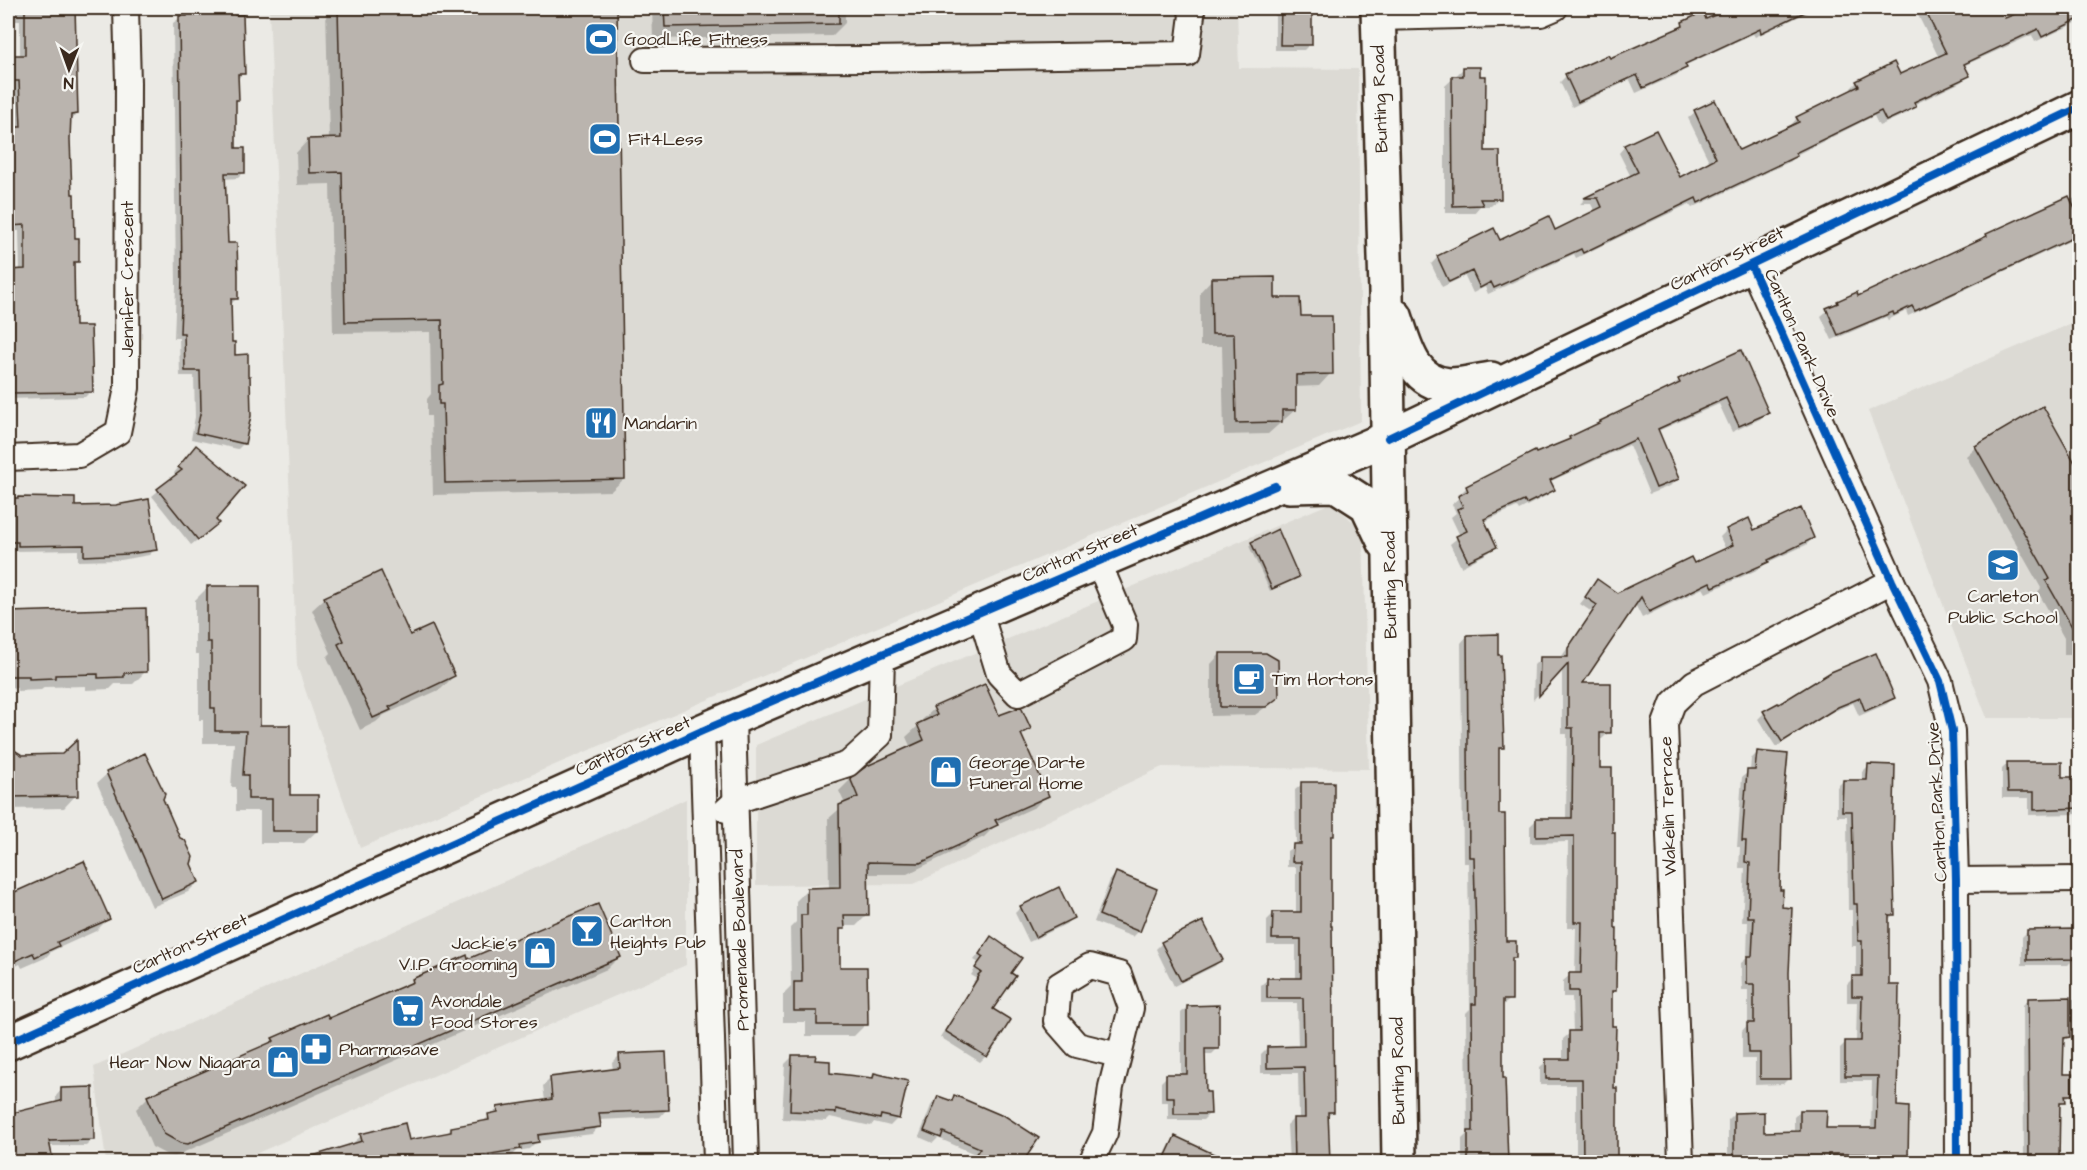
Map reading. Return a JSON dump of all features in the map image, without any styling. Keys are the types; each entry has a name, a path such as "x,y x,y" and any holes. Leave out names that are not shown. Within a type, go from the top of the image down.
{"main road":[{"name":"Bunting Road","path":"1378,13 1386,292 1399,1162"},
{"name":"Carlton Street","path":"8,1043 702,731 1388,438 2079,107"},
{"path":"1386,292 1411,362 1428,379 1436,383 1451,385 1517,376"},
{"path":"1275,486 1336,485 1367,505 1389,553"}],"street":[{"name":"Jennifer Crescent","path":"8,458 80,455 118,432 127,388 128,83 126,8"},
{"path":"645,60 1187,54 1192,15 1190,8"},
{"path":"1378,13 1541,14 1555,8"},
{"name":"Carlton Park Drive","path":"1751,265 1892,581 1940,681 1952,731 1956,880 1957,1162"},
{"path":"980,612 999,674 1018,694 1124,639 1125,625 1098,561"},
{"name":"Wakelin Terrace","path":"1681,1162 1665,724 1673,703 1694,683 1892,581"},
{"path":"705,826 735,803 848,764 880,735 882,655"},
{"name":"Promenade Boulevard","path":"732,718 746,1162"},
{"name":"Promenade Boulevard","path":"702,731 716,1162"},
{"path":"1956,880 2079,879"},
{"path":"1091,1162 1105,1133 1118,1055"}],"shaded area":[{"path":"269,8 1237,8 1239,68 1358,69 1361,421 360,848 297,666"},
{"name":"Carleton Public School","path":"2079,320 2079,718 1987,718 1868,411"},
{"path":"1331,503 1363,530 1369,769 1162,767 914,884 756,885 756,745"},
{"path":"686,799 686,965 237,1162 106,1162 94,1067"}],"building":[{"path":"25,8 75,8 78,114 71,115 70,139 75,238 79,238 79,262 74,262 75,326 91,326 93,392 8,393 8,270 25,269 25,225 9,226 8,133 12,133 12,127 21,127 19,81 10,81 9,55 25,55"},
{"path":"187,8 235,8 235,15 243,15 245,74 238,74 236,148 245,148 245,173 225,173 228,243 237,243 238,299 231,299 232,342 235,342 235,355 248,354 248,376 250,376 251,416 245,444 196,433 201,410 200,371 185,371 184,333 180,333 182,279 179,16 187,16"},
{"path":"338,8 617,8 625,479 445,483 443,404 439,404 439,385 443,384 442,320 345,322 342,172 309,173 308,139 341,138"},
{"path":"664,8 839,8 839,24 665,27"},
{"path":"1281,8 1312,8 1312,45 1280,45"},
{"path":"1731,8 1813,8 1761,33 1760,29 1685,64 1687,68 1643,88 1637,75 1578,102 1565,74 1608,55 1610,58 1683,26 1682,22 1703,12 1706,19"},
{"path":"1924,8 1952,8 1955,15 1970,8 2000,8 2005,18 2030,8 2079,8 2079,19 2042,37 2038,29 1964,64 1970,76 1914,102 1916,107 1886,121 1881,111 1795,153 1797,156 1698,203 1696,198 1583,253 1581,249 1494,288 1491,282 1480,288 1472,271 1449,282 1437,256 1494,228 1500,240 1549,216 1555,230 1602,207 1598,198 1584,198 1638,172 1624,145 1656,130 1680,177 1716,158 1694,110 1715,100 1739,150 1799,122 1796,117 1859,86 1856,81 1894,62 1900,74 1946,53"},
{"path":"1463,67 1480,67 1480,76 1486,76 1485,151 1500,151 1501,199 1480,199 1483,205 1453,206 1452,76 1463,76"},
{"path":"2069,196 2079,218 2079,235 1915,311 1912,306 1894,315 1893,312 1838,335 1826,308 1838,303 1837,301 1857,292 1858,296"},
{"path":"1275,277 1275,298 1300,298 1301,316 1332,316 1333,374 1296,375 1296,410 1282,410 1282,422 1236,423 1234,334 1212,334 1211,278"},
{"path":"1741,350 1769,413 1739,426 1726,398 1658,429 1679,479 1656,488 1636,439 1550,480 1555,490 1526,504 1524,501 1484,519 1497,547 1468,561 1456,536 1467,531 1457,509 1463,507 1458,496 1468,491 1466,486 1535,451 1536,453 1570,439 1569,437 1600,421 1680,383 1678,379"},
{"path":"2043,406 2079,470 2079,639 2046,581 2050,579 1975,446"},
{"path":"196,445 245,486 216,520 219,523 198,540 157,489 182,470 178,467"},
{"path":"8,498 75,498 75,506 116,505 149,499 157,550 84,556 84,545 18,546 18,542 8,542"},
{"path":"1801,508 1814,538 1768,560 1769,562 1713,587 1710,582 1649,612 1641,597 1583,683 1611,683 1611,733 1600,733 1600,768 1612,768 1612,832 1615,832 1615,928 1617,928 1616,991 1612,991 1612,1026 1616,1026 1614,1088 1617,1088 1617,1162 1583,1162 1582,1079 1546,1079 1546,1059 1569,1059 1569,1031 1579,1031 1578,991 1569,991 1569,973 1581,973 1582,922 1574,922 1574,836 1536,837 1536,818 1572,818 1573,728 1568,728 1568,664 1539,696 1540,657 1568,657 1568,648 1597,605 1585,597 1597,579 1617,593 1691,557 1694,563 1733,545 1726,529 1749,518 1754,530"},
{"path":"1278,529 1299,577 1272,589 1251,542"},
{"path":"381,571 410,635 432,625 455,676 389,707 391,710 373,718 338,644 344,641 324,597"},
{"path":"207,586 260,586 260,725 290,725 290,795 318,795 318,831 272,831 272,799 248,799 248,775 243,775 246,731 215,731 215,708 211,708 211,642 207,642"},
{"path":"146,608 147,672 124,673 124,677 98,678 98,674 55,675 55,678 29,679 29,676 8,676 8,612"},
{"path":"1498,634 1498,655 1501,655 1504,748 1499,748 1499,814 1505,814 1506,941 1516,941 1516,958 1512,958 1512,1000 1503,1000 1503,1078 1505,1078 1508,1162 1468,1162 1468,1131 1473,1131 1472,1004 1476,1004 1476,936 1474,857 1469,857 1467,635"},
{"name":"Tim Hortons","path":"1220,653 1266,653 1278,660 1279,697 1266,707 1220,707"},
{"path":"1876,653 1895,698 1865,711 1860,698 1838,707 1782,742 1763,711 1779,704 1831,672"},
{"name":"George Darte Funeral Home","path":"985,684 999,715 1021,707 1031,729 1021,734 1049,796 995,820 998,825 920,863 868,862 869,915 844,915 845,929 840,929 840,967 867,967 868,1025 817,1025 817,1011 794,1011 794,982 802,982 801,915 807,915 807,888 840,887 839,805 858,797 850,778 867,766 924,740 917,724 937,715 933,707"},
{"path":"77,740 78,796 8,797 8,746 22,755 62,754"},
{"path":"1757,751 1788,754 1782,816 1780,890 1783,890 1782,907 1792,908 1789,973 1791,1079 1760,1079 1760,1053 1748,1053 1747,1023 1754,1023 1754,984 1747,984 1747,956 1752,956 1754,917 1748,917 1750,863 1745,862 1746,841 1742,841 1747,770 1755,770"},
{"path":"145,753 165,794 163,799 180,838 185,840 193,857 191,864 199,882 162,899 106,772"},
{"path":"2007,762 2062,762 2062,777 2079,777 2079,808 2034,810 2034,792 2008,792"},
{"path":"1868,764 1895,765 1893,846 1895,915 1889,915 1889,985 1899,985 1897,1106 1909,1107 1908,1157 1828,1154 1828,1159 1734,1158 1734,1113 1764,1112 1764,1132 1800,1131 1800,1110 1827,1110 1826,1128 1876,1128 1878,1076 1845,1076 1845,1041 1861,1041 1862,996 1852,996 1852,976 1862,976 1862,941 1858,941 1857,904 1854,904 1852,811 1842,811 1843,780 1867,780"},
{"path":"1301,782 1334,782 1334,836 1331,836 1331,926 1334,1112 1328,1112 1330,1162 1294,1162 1293,1118 1305,1118 1304,1067 1267,1068 1267,1047 1304,1046 1303,998 1267,998 1267,978 1301,978 1301,939 1272,939 1273,912 1301,912 1301,862 1292,862 1293,844 1301,844"},
{"path":"84,861 110,919 57,942 59,946 35,957 33,953 8,964 8,895"},
{"path":"1116,872 1157,889 1140,932 1099,915"},
{"path":"1059,887 1074,918 1035,937 1020,906"},
{"path":"598,904 621,957 188,1144 180,1143 164,1134 147,1096 274,1041 272,1038 327,1014 329,1018 413,982 412,979 467,955 468,959"},
{"path":"1203,921 1223,960 1181,981 1161,942"},
{"path":"2075,929 2076,959 2027,960 2027,930"},
{"path":"991,936 1022,958 1011,973 1016,976 993,1009 1011,1020 987,1057 945,1031 981,972 975,968 983,957 979,954"},
{"path":"2070,997 2070,1037 2064,1038 2063,1074 2072,1074 2072,1095 2065,1095 2066,1102 2060,1102 2059,1162 2029,1162 2028,998"},
{"path":"1219,1005 1219,1049 1205,1049 1206,1092 1210,1092 1211,1114 1174,1114 1174,1097 1166,1097 1166,1074 1187,1074 1187,1006"},
{"path":"666,1052 669,1110 599,1113 601,1127 538,1135 539,1142 520,1145 521,1149 478,1156 479,1160 464,1162 307,1162 306,1158 362,1141 360,1134 405,1123 409,1140 451,1132 451,1127 489,1120 488,1114 498,1112 497,1107 552,1099 550,1077 620,1068 619,1054"},
{"path":"792,1055 816,1055 815,1060 830,1061 830,1073 873,1078 874,1073 908,1081 899,1119 881,1115 880,1119 836,1109 836,1113 790,1111"},
{"path":"93,1087 94,1140 49,1141 53,1160 8,1162 8,1114 61,1101 61,1088"},
{"path":"954,1095 1002,1114 1039,1138 1023,1162 987,1162 975,1155 980,1148 943,1132 941,1138 924,1131 938,1096 952,1101"},
{"path":"1175,1136 1231,1162 1163,1162"}],"cycle path":[{"path":"1388,438 2080,107"},
{"path":"1751,265 1892,581 1940,681 1952,731 1956,880 1957,1162"},
{"path":"8,1043 702,731 1275,486"}],"place":[{"name":"GoodLife Fitness","path":"601,39"},
{"name":"Fit4Less","path":"605,139"},
{"name":"Mandarin","path":"601,423"},
{"name":"Carleton Public School","path":"2003,565"},
{"name":"Tim Hortons","path":"1249,679"},
{"name":"George Darte Funeral Home","path":"946,772"},
{"name":"Carlton Heights Pub","path":"587,931"},
{"name":"Jackie's V.I.P. Grooming","path":"540,953"},
{"name":"Avondale Food Stores","path":"408,1011"},
{"name":"Pharmasave","path":"316,1049"},
{"name":"Hear Now Niagara","path":"283,1062"}]}
